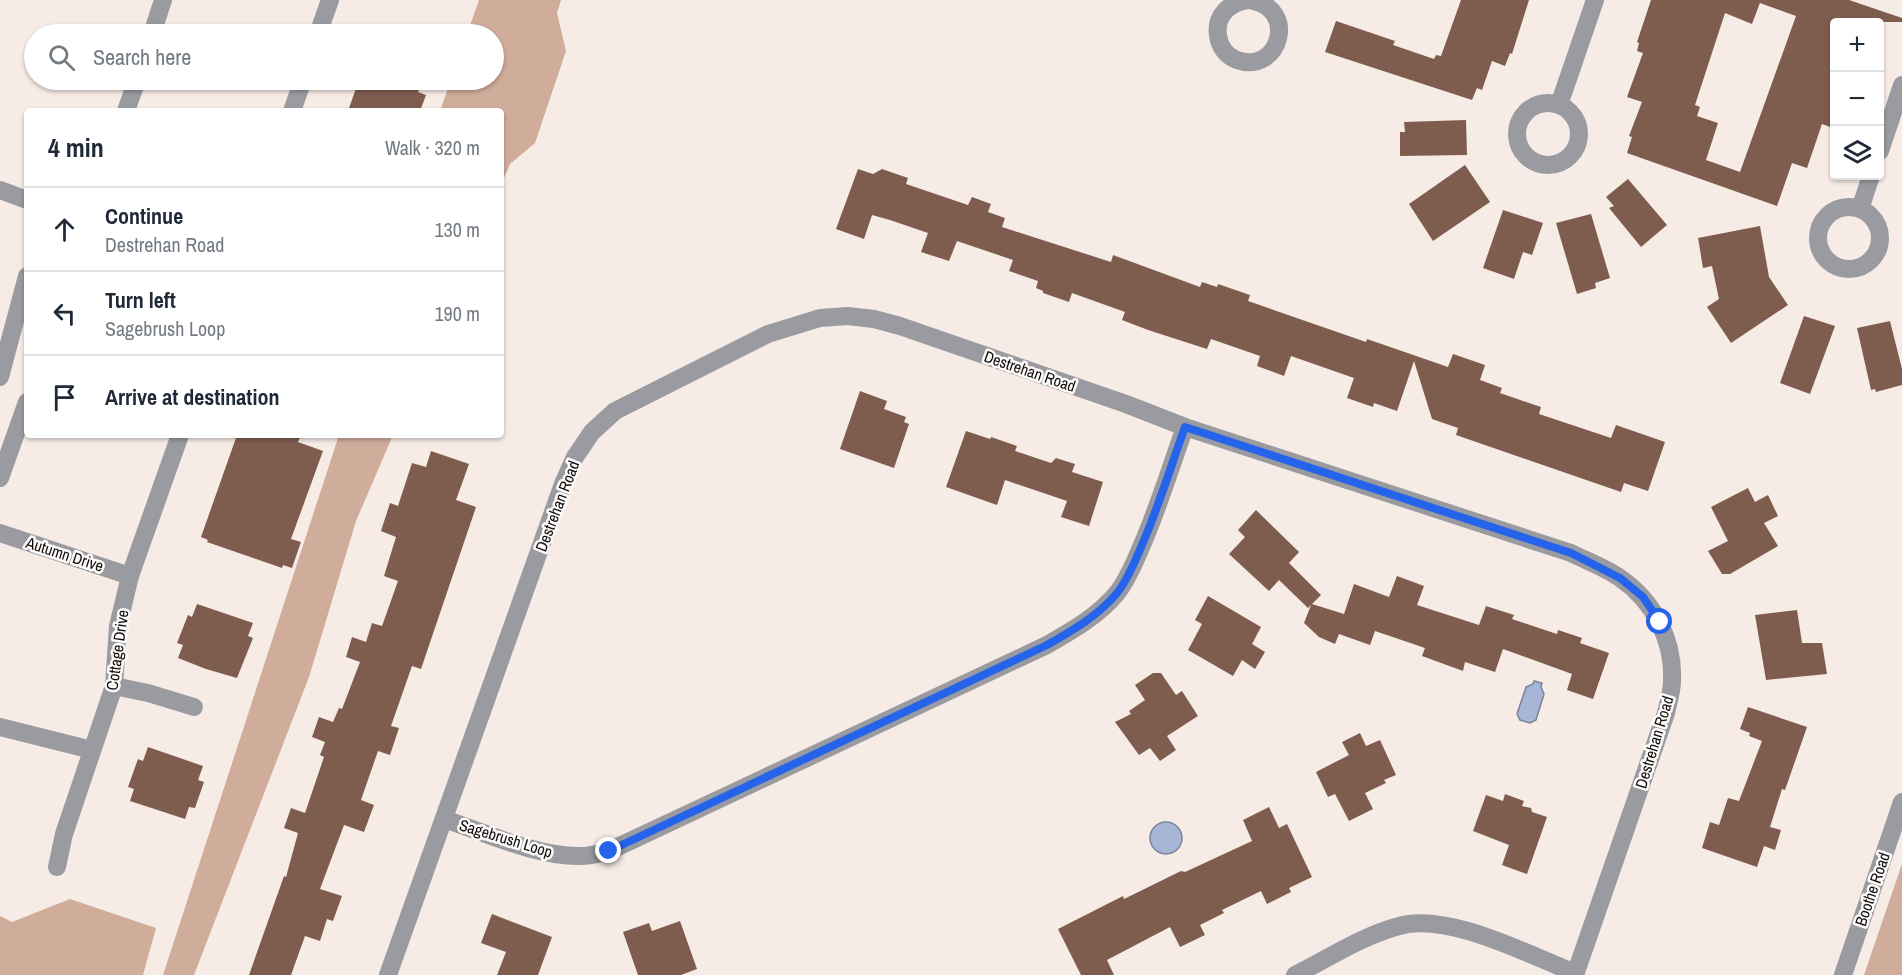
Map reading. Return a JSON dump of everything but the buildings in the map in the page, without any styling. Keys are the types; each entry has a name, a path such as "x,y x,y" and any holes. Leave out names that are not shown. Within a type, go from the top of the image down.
{"street":[{"path":"156,24 164,0"},
{"path":"322,24 330,0"},
{"path":"1559,105 1595,0"},
{"path":"1884,139 1902,84"},
{"path":"127,108 133,90"},
{"path":"293,108 299,90"},
{"path":"1860,209 1870,180"},
{"path":"0,190 24,199"},
{"path":"0,377 24,287"},
{"name":"Destrehan Road","path":"388,975 563,484 575,457 592,432 615,411 768,334 820,318 848,316 874,319 900,326 1126,404 1185,427 1571,553 1620,578 1643,597 1660,622 1670,651 1672,682 1666,713 1575,974"},
{"path":"0,478 24,410"},
{"name":"Sagebrush Loop","path":"444,819 530,848 556,854 582,856 609,851 1047,645 1097,613 1118,591 1134,564 1146,536 1185,427"},
{"name":"Cottage Drive","path":"57,867 64,834 114,686 118,626 130,576 179,438"},
{"name":"Autumn Drive","path":"0,533 130,576"},
{"path":"114,686 148,693 194,708"},
{"path":"0,727 92,750"},
{"name":"Boothe Road","path":"1842,975 1902,802"},
{"path":"1294,975 1363,939 1401,925 1440,923 1481,936 1575,974"}],"shaded area":[{"path":"479,0 561,0 557,13 566,51 535,143 510,164 504,178 504,108 441,108 447,90 504,90 504,24 471,24"},
{"path":"338,438 392,438 356,521 309,677 194,975 163,975"},
{"path":"1902,864 1902,975 1864,975"},
{"path":"70,899 156,928 143,975 0,975 0,916 12,922"}],"water":[{"path":"1534,681 1542,683 1544,694 1536,720 1530,723 1520,720 1517,714 1526,687"},
{"path":"1166,822 1177,827 1182,838 1177,849 1166,854 1155,849 1150,838 1155,827"}],"route":[{"path":"609,851 1047,645 1097,613 1118,591 1134,564 1185,427 1571,553 1620,578 1643,597 1660,622"}]}
